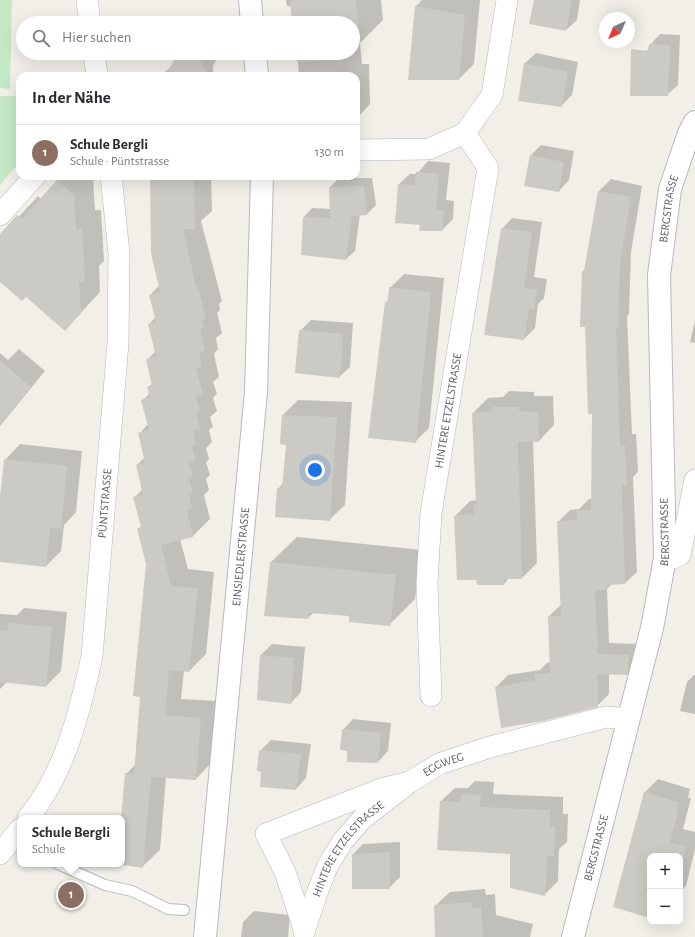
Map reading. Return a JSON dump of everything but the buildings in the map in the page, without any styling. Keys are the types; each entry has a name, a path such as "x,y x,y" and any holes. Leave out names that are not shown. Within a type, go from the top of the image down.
{"street":[{"path":"87,0 89,16"},
{"path":"250,0 251,16"},
{"path":"360,150 429,149 465,133 492,95 507,0"},
{"path":"95,60 96,72"},
{"path":"256,60 257,72"},
{"name":"BERGSTRASSE","path":"573,937 652,628 665,558 659,275 670,189 689,133 695,122"},
{"name":"HINTERE ETZELSTRASSE","path":"431,696 428,583 431,513 488,168 465,133"},
{"path":"0,215 31,180"},
{"name":"PÜNTSTRASSE","path":"30,815 38,806 59,766 83,700 92,656 118,343 119,253 111,180"},
{"name":"EINSIEDLERSTRASSE","path":"205,937 256,392 262,180"},
{"path":"665,558 674,558 680,555 695,480"},
{"name":"EGGWEG","path":"266,834 381,789 410,782 439,764 490,747 606,717 628,719"},
{"name":"HINTERE ETZELSTRASSE","path":"304,933 328,865 343,841 362,819 410,782"},
{"name":"HINTERE ETZELSTRASSE","path":"266,834 285,872 304,933"},
{"path":"0,854 17,835"}],"lane":[{"path":"65,867 105,885 132,891 168,909 184,910"}],"green space":[{"path":"0,0 12,0 10,89 0,88"},
{"path":"0,96 16,96 16,167 0,185"}],"place":[{"name":"Schule Bergli","path":"71,895"}]}
